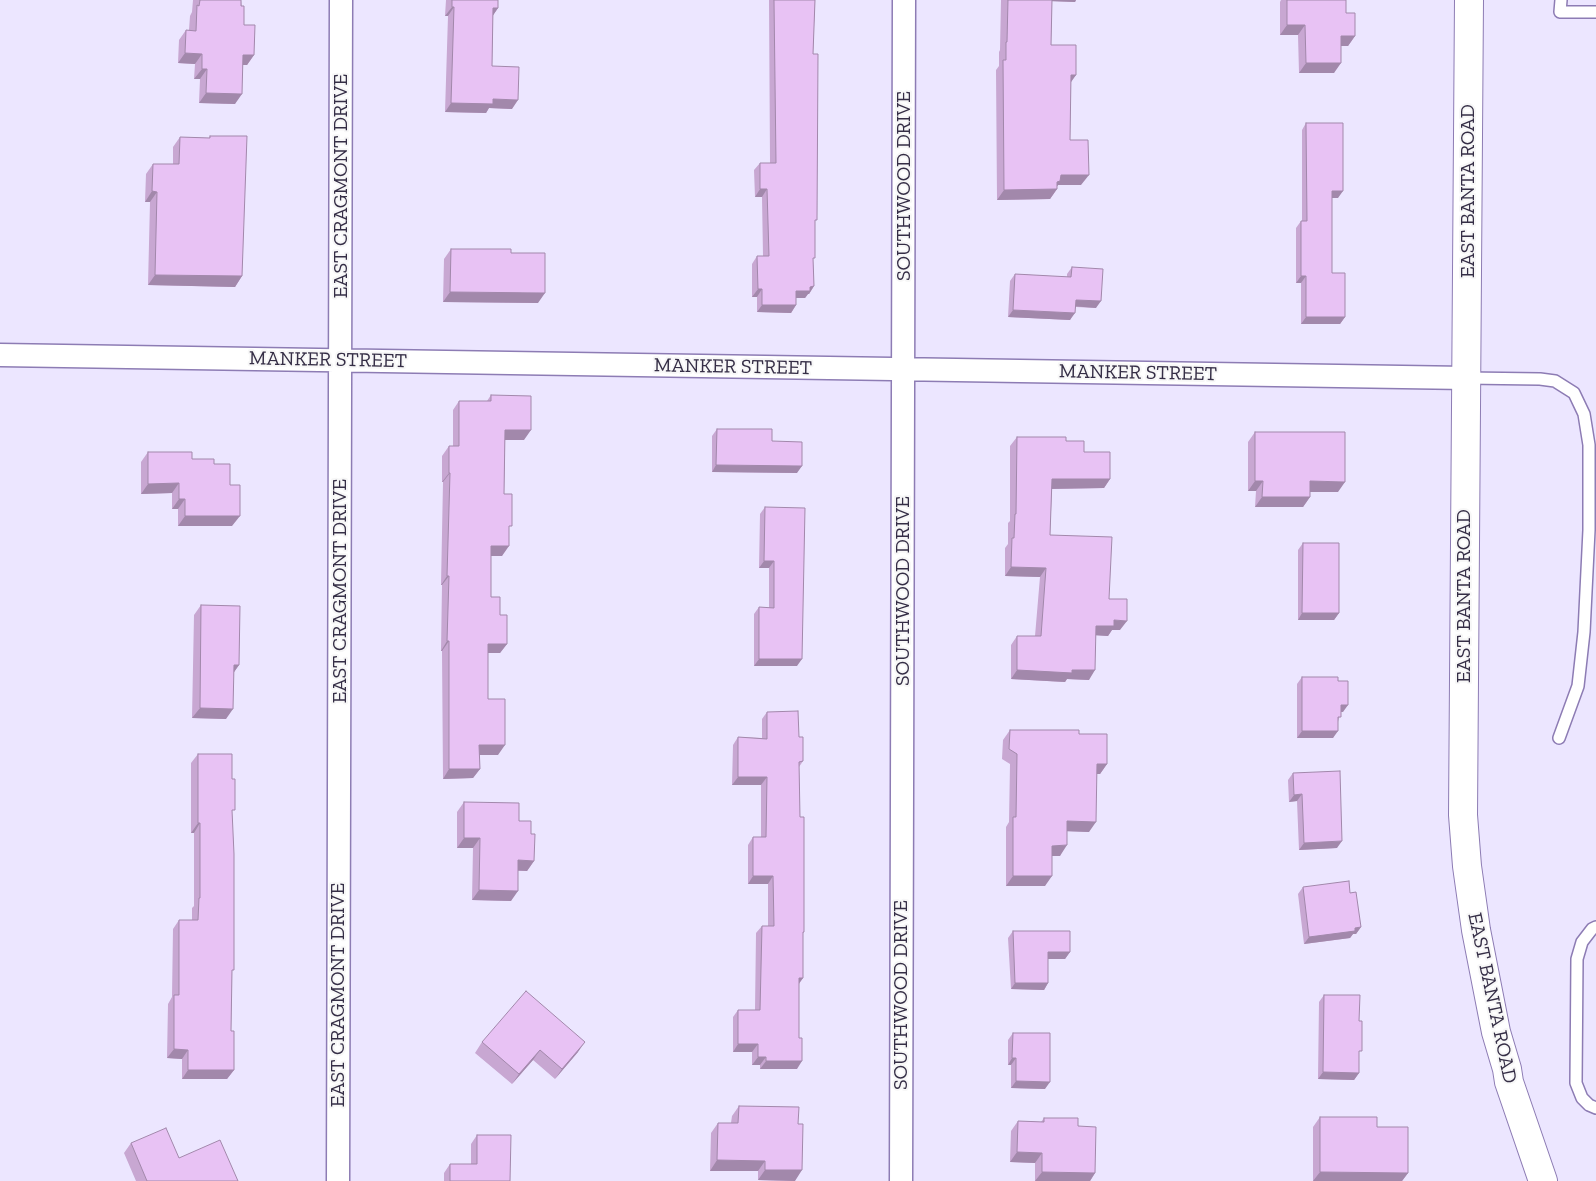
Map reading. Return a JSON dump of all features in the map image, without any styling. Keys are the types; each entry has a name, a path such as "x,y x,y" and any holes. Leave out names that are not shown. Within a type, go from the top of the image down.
{"street":[{"name":"EAST CRAGMONT DRIVE","path":"338,1181 341,0"},
{"name":"SOUTHWOOD DRIVE","path":"901,1181 904,0"},
{"name":"EAST BANTA ROAD","path":"1469,0 1463,815 1467,866 1485,981 1496,1032 1514,1098 1543,1181"},
{"name":"MANKER STREET","path":"0,355 1466,378"}],"lane":[{"path":"1560,0 1560,12 1596,12"},
{"path":"1466,378 1555,381 1574,393 1584,414 1589,445 1584,632 1578,686 1559,738"},
{"path":"1596,927 1592,929 1582,942 1577,959 1576,1001 1576,1083 1582,1098 1596,1108"}],"building":[{"path":"200,0 241,0 241,6 244,6 244,25 255,25 254,55 243,55 242,94 206,93 207,69 202,69 202,54 185,53 186,30 196,31 197,5 199,6"},
{"path":"452,0 498,0 498,8 493,8 492,66 519,67 518,100 493,99 493,104 451,103 454,7 452,7"},
{"path":"774,0 815,0 813,54 818,54 817,220 815,220 815,258 813,258 814,286 810,287 810,291 796,291 796,305 762,305 762,289 758,289 757,256 769,256 767,189 760,189 760,163 776,163"},
{"path":"1008,0 1052,0 1051,45 1076,45 1076,75 1071,75 1070,140 1088,140 1089,175 1061,175 1060,181 1057,182 1057,189 1004,190 1003,60 1006,60"},
{"path":"1287,0 1346,0 1346,13 1355,13 1355,36 1341,36 1341,63 1306,63 1305,25 1287,25"},
{"path":"1306,123 1343,123 1343,191 1332,191 1332,273 1345,273 1345,317 1306,317 1306,276 1301,276 1301,221 1307,221"},
{"path":"210,136 247,136 242,276 155,275 157,192 152,191 153,164 179,164 180,137 210,138"},
{"path":"451,249 511,249 511,253 545,253 545,293 450,292"},
{"path":"1072,267 1103,269 1101,301 1076,300 1075,313 1013,310 1015,274 1071,277"},
{"path":"491,395 531,396 531,430 505,430 504,494 512,494 512,526 509,526 509,546 491,546 491,597 500,597 500,615 507,615 507,644 488,644 488,699 505,699 505,745 479,745 480,769 449,769 449,641 447,641 449,576 447,576 449,446 459,446 459,401 491,401"},
{"path":"717,429 772,429 772,441 802,442 802,466 716,465"},
{"path":"1255,432 1345,432 1345,482 1310,481 1310,497 1262,497 1263,481 1255,481"},
{"path":"1017,437 1066,437 1066,441 1084,441 1084,452 1110,452 1110,479 1052,479 1050,535 1112,537 1109,599 1127,599 1127,621 1114,620 1114,626 1096,626 1095,670 1072,670 1072,673 1017,670 1017,636 1041,636 1046,568 1011,567 1012,538 1014,538 1016,514"},
{"path":"148,452 192,452 192,459 214,459 214,464 230,464 230,485 240,485 240,516 185,516 185,499 179,499 179,483 148,484"},
{"path":"765,507 805,508 802,659 759,659 759,607 774,608 774,561 764,561"},
{"path":"1303,543 1339,543 1339,613 1302,613"},
{"path":"201,605 240,606 239,665 234,665 233,709 200,708"},
{"path":"1302,677 1338,677 1338,681 1348,681 1348,705 1341,705 1341,717 1338,717 1338,731 1302,731"},
{"path":"798,711 799,737 803,737 803,761 799,762 800,817 804,817 803,978 799,978 799,1038 802,1038 802,1061 766,1061 766,1057 758,1057 758,1044 738,1044 738,1010 760,1010 762,926 774,926 773,876 753,876 753,837 766,837 767,777 738,777 738,737 767,739 767,712"},
{"path":"1010,730 1079,730 1079,734 1107,734 1107,764 1097,764 1096,822 1067,821 1067,845 1052,846 1052,876 1013,876 1013,817 1016,817 1017,754 1009,749"},
{"path":"198,754 232,754 232,779 235,779 235,810 232,810 234,970 232,970 231,1031 234,1031 234,1070 188,1070 188,1050 174,1049 174,995 179,995 179,920 198,920 200,898"},
{"path":"1340,771 1342,841 1304,843 1302,794 1294,795 1293,773"},
{"path":"464,802 519,803 519,821 531,821 531,834 535,834 534,861 518,860 518,891 479,890 480,838 464,838"},
{"path":"1349,881 1350,893 1356,892 1361,927 1355,928 1355,931 1309,937 1303,887"},
{"path":"1013,931 1070,931 1070,952 1048,952 1048,983 1015,983"},
{"path":"526,991 585,1042 562,1069 540,1050 519,1074 482,1042"},
{"path":"1324,995 1360,995 1359,1021 1362,1021 1362,1051 1359,1051 1359,1073 1323,1072"},
{"path":"1013,1033 1050,1033 1050,1082 1016,1081 1016,1058 1012,1058"},
{"path":"739,1106 799,1107 798,1124 803,1124 802,1170 765,1170 765,1161 717,1160 718,1123 738,1123"},
{"path":"1320,1117 1377,1117 1377,1127 1408,1127 1408,1173 1320,1172"},
{"path":"1044,1118 1078,1118 1078,1126 1096,1127 1095,1173 1042,1172 1042,1153 1017,1152 1018,1121 1044,1122"},
{"path":"166,1128 179,1158 220,1140 238,1181 147,1181 131,1143"},
{"path":"477,1135 511,1135 510,1181 450,1181 450,1164 477,1164"}]}
